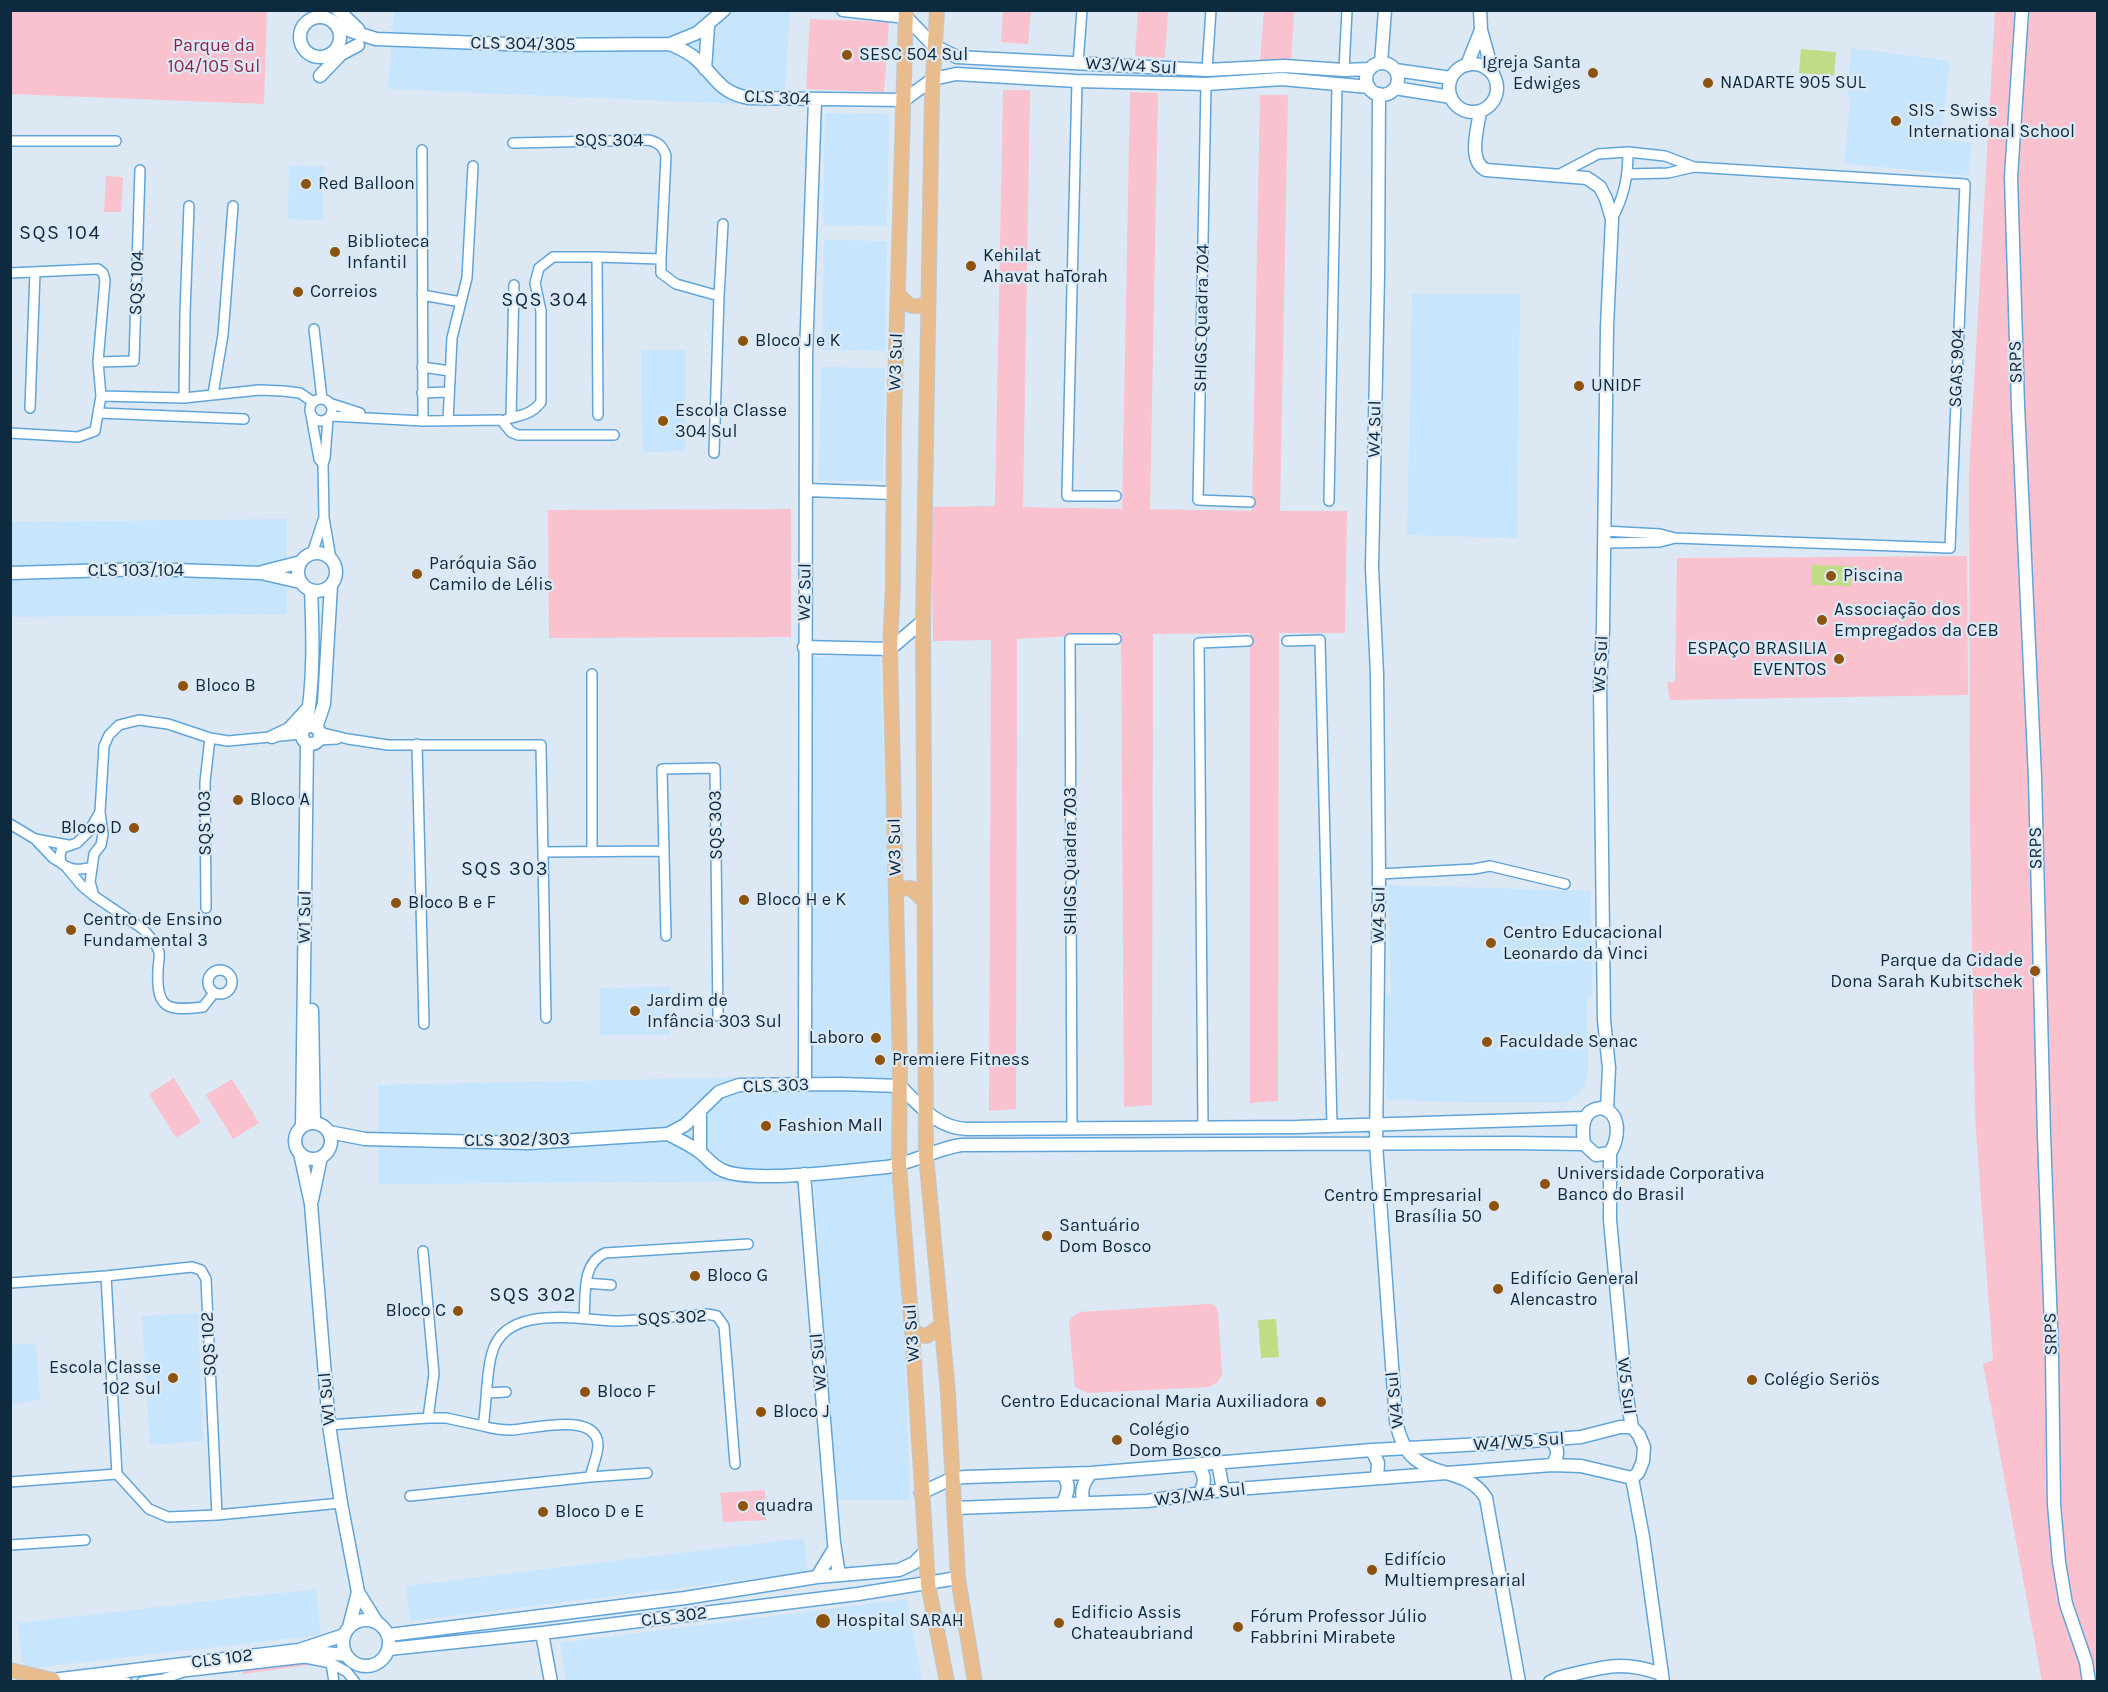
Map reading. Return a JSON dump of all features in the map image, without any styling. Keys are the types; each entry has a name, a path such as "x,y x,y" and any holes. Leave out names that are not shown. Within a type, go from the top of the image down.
{"main road":[{"path":"304,25 319,17 331,16 339,32 339,42 334,51 321,57 309,54 302,46 300,36 307,10"},
{"path":"670,44 688,38 708,26 724,10"},
{"path":"843,10 906,14"},
{"name":"W3 Sul","path":"937,10 933,79 923,621 925,1112 926,1155 948,1393 958,1578 975,1682"},
{"path":"1385,10 1375,66 1366,78 1374,91 1388,94 1395,88 1398,79 1395,70"},
{"path":"1480,10 1480,30 1495,77 1497,87 1495,97 1480,111 1466,111 1451,97 1449,90 1451,78 1455,72 1467,64 1479,64 1495,77"},
{"name":"SRPS","path":"2022,10 2011,177 2019,442 2035,777 2052,1355 2054,1504 2059,1562 2066,1604 2086,1662 2090,1682"},
{"name":"W3/W4 Sul","path":"906,14 934,46 957,57 1207,70 1284,66 1344,70 1375,66"},
{"name":"W3 Sul","path":"906,14 890,649 900,1086 899,1165 912,1330 925,1552 928,1584 947,1682"},
{"name":"CLS 304/305","path":"331,16 366,40"},
{"path":"705,69 705,40 708,26"},
{"path":"1467,64 1480,30"},
{"path":"320,76 340,54 366,40"},
{"name":"CLS 304/305","path":"334,51 366,40 534,45 670,44"},
{"name":"CLS 304","path":"670,44 696,58 722,87 733,95 748,98 815,100 904,100"},
{"path":"1009,76 1011,61"},
{"path":"1375,66 1389,65 1395,70 1451,78"},
{"path":"1282,80 1284,66"},
{"path":"1147,68 1147,82"},
{"name":"W3/W4 Sul","path":"904,100 933,79 956,74 1077,81 1206,84 1282,80 1337,84 1374,91"},
{"path":"1395,88 1451,97"},
{"name":"W4 Sul","path":"1374,91 1378,276 1372,568 1377,674 1379,874 1376,1144 1396,1421 1405,1449 1426,1466 1467,1480 1476,1486 1486,1498 1519,1682"},
{"name":"W2 Sul","path":"805,1084 806,355 815,100"},
{"name":"W5 Sul","path":"1480,111 1475,154 1479,166 1493,170 1587,178 1600,187 1612,219 1607,339 1600,706 1604,1020 1609,1068 1607,1109"},
{"path":"898,294 914,307 918,308 928,303"},
{"path":"806,490 893,493"},
{"path":"312,554 325,555 331,559 336,572 331,585 325,589 311,590 300,582 298,575 301,562 312,554"},
{"name":"CLS 103/104","path":"261,573 301,562"},
{"name":"CLS 103/104","path":"10,573 147,569 261,573 300,582"},
{"name":"W1 Sul","path":"311,736 324,704 331,585"},
{"name":"W1 Sul","path":"308,1125 312,1062 311,590"},
{"path":"804,647 890,649 923,621"},
{"path":"273,737 289,729 310,706"},
{"path":"896,889 911,888 924,900"},
{"name":"CLS 303","path":"669,1134 686,1125 719,1092 739,1085 900,1086"},
{"path":"669,1134 700,1152 723,1171 740,1176 804,1174 899,1165 961,1145 1584,1144 1596,1155 1610,1153 1615,1145 1616,1122 1607,1109 1595,1109 1585,1118 1203,1128 956,1129 946,1126 925,1112 900,1086"},
{"path":"700,1111 700,1152"},
{"path":"1584,1144 1585,1118"},
{"path":"320,1124 329,1132 331,1138 325,1153 311,1159 300,1153 295,1143 298,1131 308,1125 320,1124"},
{"path":"1138,1129 1139,1144"},
{"path":"1015,1130 1015,1145"},
{"name":"CLS 302/303","path":"329,1132 365,1139 529,1143 669,1134"},
{"name":"CLS 302/303","path":"325,1153 365,1139"},
{"name":"W1 Sul","path":"300,1153 311,1204 329,1425 341,1503 358,1592 376,1621"},
{"name":"W1 Sul","path":"311,1204 325,1153"},
{"name":"W5 Sul","path":"1610,1153 1610,1220 1626,1392 1632,1428 1640,1435 1644,1447 1643,1461 1638,1473 1632,1478"},
{"name":"W2 Sul","path":"804,1174 834,1549 839,1575"},
{"path":"912,1330 927,1336 940,1326"},
{"name":"W4/W5 Sul","path":"1405,1449 1551,1440 1581,1437 1620,1427 1632,1428"},
{"path":"1551,1440 1558,1452 1552,1465"},
{"name":"W3/W4 Sul","path":"921,1493 953,1478 1091,1473 1405,1449"},
{"path":"1372,1450 1378,1463 1377,1478"},
{"path":"1218,1463 1223,1490"},
{"path":"1198,1465 1204,1478 1204,1486 1199,1494"},
{"name":"W4/W5 Sul","path":"1445,1473 1552,1465 1581,1466 1632,1478"},
{"path":"1084,1503 1081,1492 1091,1473"},
{"name":"W3/W4 Sul","path":"954,1508 1112,1504 1223,1490 1445,1473"},
{"path":"1062,1474 1068,1486 1067,1495 1062,1504"},
{"path":"1632,1478 1643,1537 1662,1678"},
{"path":"817,1577 834,1549"},
{"name":"CLS 302","path":"388,1635 685,1598 817,1577 899,1570 914,1563 925,1552"},
{"path":"839,1575 858,1594"},
{"name":"CLS 302","path":"389,1649 542,1633 858,1594 958,1578"},
{"name":"W1 Sul","path":"347,1631 358,1592"},
{"path":"366,1619 376,1621 384,1627 388,1635 389,1649 383,1659 370,1666 360,1666 352,1662 343,1649 347,1631 357,1621 366,1619"},
{"name":"CLS 102","path":"299,1650 347,1631"},
{"path":"542,1633 551,1682"},
{"name":"CLS 102","path":"38,1682 299,1650 346,1655"},
{"path":"1550,1682 1558,1678 1624,1665 1636,1666 1662,1678"},
{"path":"10,1670 51,1681"}],"street":[{"path":"1078,64 1082,10"},
{"path":"1207,70 1211,10"},
{"path":"1344,70 1347,10"},
{"path":"1077,81 1067,496 1116,496"},
{"name":"SHIGS Quadra 704","path":"1206,84 1198,500 1250,502"},
{"path":"1329,501 1337,84"},
{"name":"SQS 304","path":"513,143 648,140 657,142 663,148 666,156 661,259"},
{"path":"10,141 116,141"},
{"path":"422,150 423,421"},
{"path":"1558,175 1598,154 1628,152"},
{"name":"SGAS 904","path":"1628,152 1665,156 1694,167"},
{"name":"W5 Sul","path":"1612,219 1621,202 1628,174 1628,152"},
{"path":"448,421 452,338 467,278 473,166"},
{"name":"SGAS 904","path":"1604,537 1660,542 1675,537 1950,548 1965,184 1694,167 1668,173 1628,174"},
{"name":"SQS 104","path":"98,362 134,361 140,170"},
{"path":"184,398 189,206"},
{"path":"213,394 223,335 233,206"},
{"path":"714,453 723,224"},
{"path":"597,256 598,416"},
{"path":"312,415 319,421 329,417 371,417 448,421 506,419 528,414 536,409 541,402 542,311 535,283 539,268 553,257 597,256 661,259 661,273 676,284 719,296"},
{"name":"SQS 104","path":"10,273 98,269 103,273 105,280 98,362 101,396 95,431 78,437 10,433"},
{"path":"30,408 35,272"},
{"path":"514,285 506,419 511,432 518,435 614,435"},
{"path":"422,295 461,302"},
{"path":"314,329 321,401 332,411 329,417 323,464 324,518 331,559"},
{"path":"422,367 450,371"},
{"path":"101,396 184,398 259,390 283,391 300,393 371,417"},
{"path":"422,393 448,392"},
{"path":"321,401 310,411 319,459 323,464"},
{"path":"99,413 244,419"},
{"path":"312,554 324,518"},
{"name":"SHIGS Quadra 703","path":"1072,1130 1070,639 1116,639"},
{"path":"1287,641 1320,640 1332,1125"},
{"path":"1203,1128 1199,643 1248,641"},
{"path":"592,674 592,852"},
{"path":"94,896 90,882 94,854 101,845 103,834 99,812 104,746 109,735 119,725 140,720 168,724 210,738 228,741 311,736 388,745 541,745 546,1018"},
{"name":"SQS 103","path":"206,908 205,782 210,738"},
{"path":"417,744 424,1024"},
{"name":"SQS 303","path":"666,936 662,769 715,768 718,1016"},
{"path":"64,866 60,855 62,848 73,844 89,831 99,812"},
{"path":"12,826 35,839 94,896 143,929 159,952 157,992 163,1001 180,1009 203,1006 213,993"},
{"path":"35,839 85,846 94,854"},
{"path":"543,852 664,851"},
{"path":"64,866 81,870 92,867"},
{"path":"1379,874 1474,869 1490,866 1565,884"},
{"path":"584,1318 589,1267 597,1257 605,1253 748,1244"},
{"path":"423,1251 434,1374 428,1418"},
{"name":"SQS 102","path":"10,1283 192,1267 201,1270 206,1279 217,1515"},
{"path":"106,1276 117,1474 149,1509 168,1517 217,1515 341,1503"},
{"path":"586,1283 611,1284"},
{"name":"SQS 302","path":"483,1426 492,1352 503,1334 518,1324 540,1318 620,1321 707,1314 717,1316 724,1326 735,1464"},
{"path":"487,1393 506,1392"},
{"path":"329,1425 446,1418 496,1430 563,1424 585,1426 592,1431 598,1444 590,1477"},
{"path":"410,1496 647,1473"},
{"path":"10,1482 117,1474"},
{"path":"10,1545 85,1540"},
{"path":"142,1682 163,1679 183,1672 305,1658 331,1662 347,1672 355,1682"},
{"path":"331,1662 334,1682"},
{"path":"100,1682 113,1680 127,1682"}],"shaded area":[{"path":"394,11 790,11 784,106 388,89"},
{"name":"SIS - Swiss International School","path":"1851,48 1950,61 1941,139 1972,143 1968,176 1844,163 1850,102 1847,90"},
{"path":"1801,49 1836,52 1834,76 1799,73"},
{"path":"825,113 889,114 887,226 823,225"},
{"name":"Red Balloon","path":"289,165 324,166 323,220 288,219"},
{"path":"824,240 887,241 885,351 822,350"},
{"path":"1412,294 1520,294 1517,538 1407,535"},
{"name":"Escola Classe 304 Sul","path":"641,350 685,350 685,451 642,452"},
{"path":"821,367 885,368 883,481 819,481"},
{"path":"287,519 287,614 11,617 10,522"},
{"name":"Piscina","path":"1811,565 1852,566 1851,586 1811,585"},
{"path":"880,655 910,1500 836,1500 814,1181 378,1184 378,1085 812,1076 811,657"},
{"path":"1388,885 1591,891 1592,996 1587,996 1588,1071 1584,1088 1577,1096 1564,1102 1468,1102 1389,1100 1386,1098 1385,995 1391,995"},
{"name":"Jardim de Infância 303 Sul","path":"670,987 670,1035 600,1035 600,988"},
{"name":"Escola Classe 102 Sul","path":"198,1313 203,1441 150,1445 142,1316"},
{"path":"1276,1319 1279,1357 1261,1358 1258,1320"},
{"path":"36,1343 40,1400 11,1404 11,1345"},
{"path":"804,1538 808,1572 410,1621 406,1586"},
{"path":"316,1589 321,1635 23,1669 18,1623"},
{"name":"Hospital SARAH","path":"907,1599 922,1681 566,1681 560,1643"}],"green space":[{"name":"Parque da 104/105 Sul","path":"10,11 267,11 264,104 11,94"},
{"path":"1003,11 1031,11 1028,44 1001,42"},
{"path":"1138,11 1168,11 1165,58 1135,56"},
{"path":"1264,11 1294,11 1291,64 1260,62"},
{"name":"Parque da Cidade Dona Sarah Kubitschek","path":"1995,11 2097,11 2097,1681 2042,1681 1983,1364 1993,1360 1975,1118 1970,823 1969,472"},
{"name":"SESC 504 Sul","path":"810,19 889,22 884,92 806,89"},
{"path":"1003,90 1030,90 1023,507 1122,509 1130,92 1158,93 1150,509 1252,511 1260,95 1288,95 1280,511 1347,511 1345,633 1279,633 1278,1101 1250,1103 1250,633 1153,634 1152,1105 1124,1107 1121,633 1017,639 1016,1109 989,1111 991,640 933,641 931,507 995,506"},
{"path":"106,176 123,177 121,212 104,212"},
{"path":"791,509 791,637 549,638 548,510"},
{"name":"Associação dos Empregados da CEB","path":"1967,556 1968,695 1670,700 1667,682 1675,682 1677,558"},
{"path":"174,1078 201,1122 176,1138 149,1094"},
{"path":"232,1079 259,1123 233,1139 206,1095"},
{"path":"1214,1305 1218,1310 1222,1373 1214,1384 1209,1387 1087,1393 1075,1387 1069,1323 1072,1317 1080,1312"},
{"name":"quadra","path":"765,1490 766,1520 723,1522 720,1493"},
{"path":"293,1660 329,1667 309,1665 243,1674 242,1665"}],"place":[{"name":"SESC 504 Sul","path":"847,55"},
{"name":"Igreja Santa Edwiges","path":"1593,73"},
{"name":"NADARTE 905 SUL","path":"1708,83"},
{"name":"SIS - Swiss International School","path":"1896,121"},
{"name":"Red Balloon","path":"306,184"},
{"name":"Biblioteca Infantil","path":"335,252"},
{"name":"Kehilat Ahavat haTorah","path":"971,266"},
{"name":"Correios","path":"298,292"},
{"name":"Bloco J e K","path":"743,341"},
{"name":"UNIDF","path":"1579,386"},
{"name":"Escola Classe 304 Sul","path":"663,421"},
{"name":"Paróquia São Camilo de Lélis","path":"417,574"},
{"name":"Piscina","path":"1831,576"},
{"name":"Associação dos Empregados da CEB","path":"1822,620"},
{"name":"ESPAÇO BRASILIA EVENTOS","path":"1839,659"},
{"name":"Bloco B","path":"183,686"},
{"name":"Bloco A","path":"238,800"},
{"name":"Bloco D","path":"134,828"},
{"name":"Bloco H e K","path":"744,900"},
{"name":"Bloco B e F","path":"396,903"},
{"name":"Centro de Ensino Fundamental 3","path":"71,930"},
{"name":"Centro Educacional Leonardo da Vinci","path":"1491,943"},
{"name":"Parque da Cidade Dona Sarah Kubitschek","path":"2035,971"},
{"name":"Jardim de Infância 303 Sul","path":"635,1011"},
{"name":"Laboro","path":"876,1038"},
{"name":"Faculdade Senac","path":"1487,1042"},
{"name":"Premiere Fitness","path":"880,1060"},
{"name":"Fashion Mall","path":"766,1126"},
{"name":"Universidade Corporativa Banco do Brasil","path":"1545,1184"},
{"name":"Centro Empresarial Brasília 50","path":"1494,1206"},
{"name":"Santuário Dom Bosco","path":"1047,1236"},
{"name":"Bloco G","path":"695,1276"},
{"name":"Edifício General Alencastro","path":"1498,1289"},
{"name":"Bloco C","path":"458,1311"},
{"name":"Escola Classe 102 Sul","path":"173,1378"},
{"name":"Colégio Seriös","path":"1752,1380"},
{"name":"Bloco F","path":"585,1392"},
{"name":"Centro Educacional Maria Auxiliadora","path":"1321,1402"},
{"name":"Bloco J","path":"761,1412"},
{"name":"Colégio Dom Bosco","path":"1117,1440"},
{"name":"quadra","path":"743,1506"},
{"name":"Bloco D e E","path":"543,1512"},
{"name":"Edifício Multiempresarial","path":"1372,1570"},
{"name":"Hospital SARAH","path":"823,1621"},
{"name":"Edificio Assis Chateaubriand","path":"1059,1623"},
{"name":"Fórum Professor Júlio Fabbrini Mirabete","path":"1238,1627"}],"district":[{"name":"SQS 104","path":"60,233"},
{"name":"SQS 304","path":"545,300"},
{"name":"SQS 303","path":"505,869"},
{"name":"SQS 302","path":"533,1295"}]}
